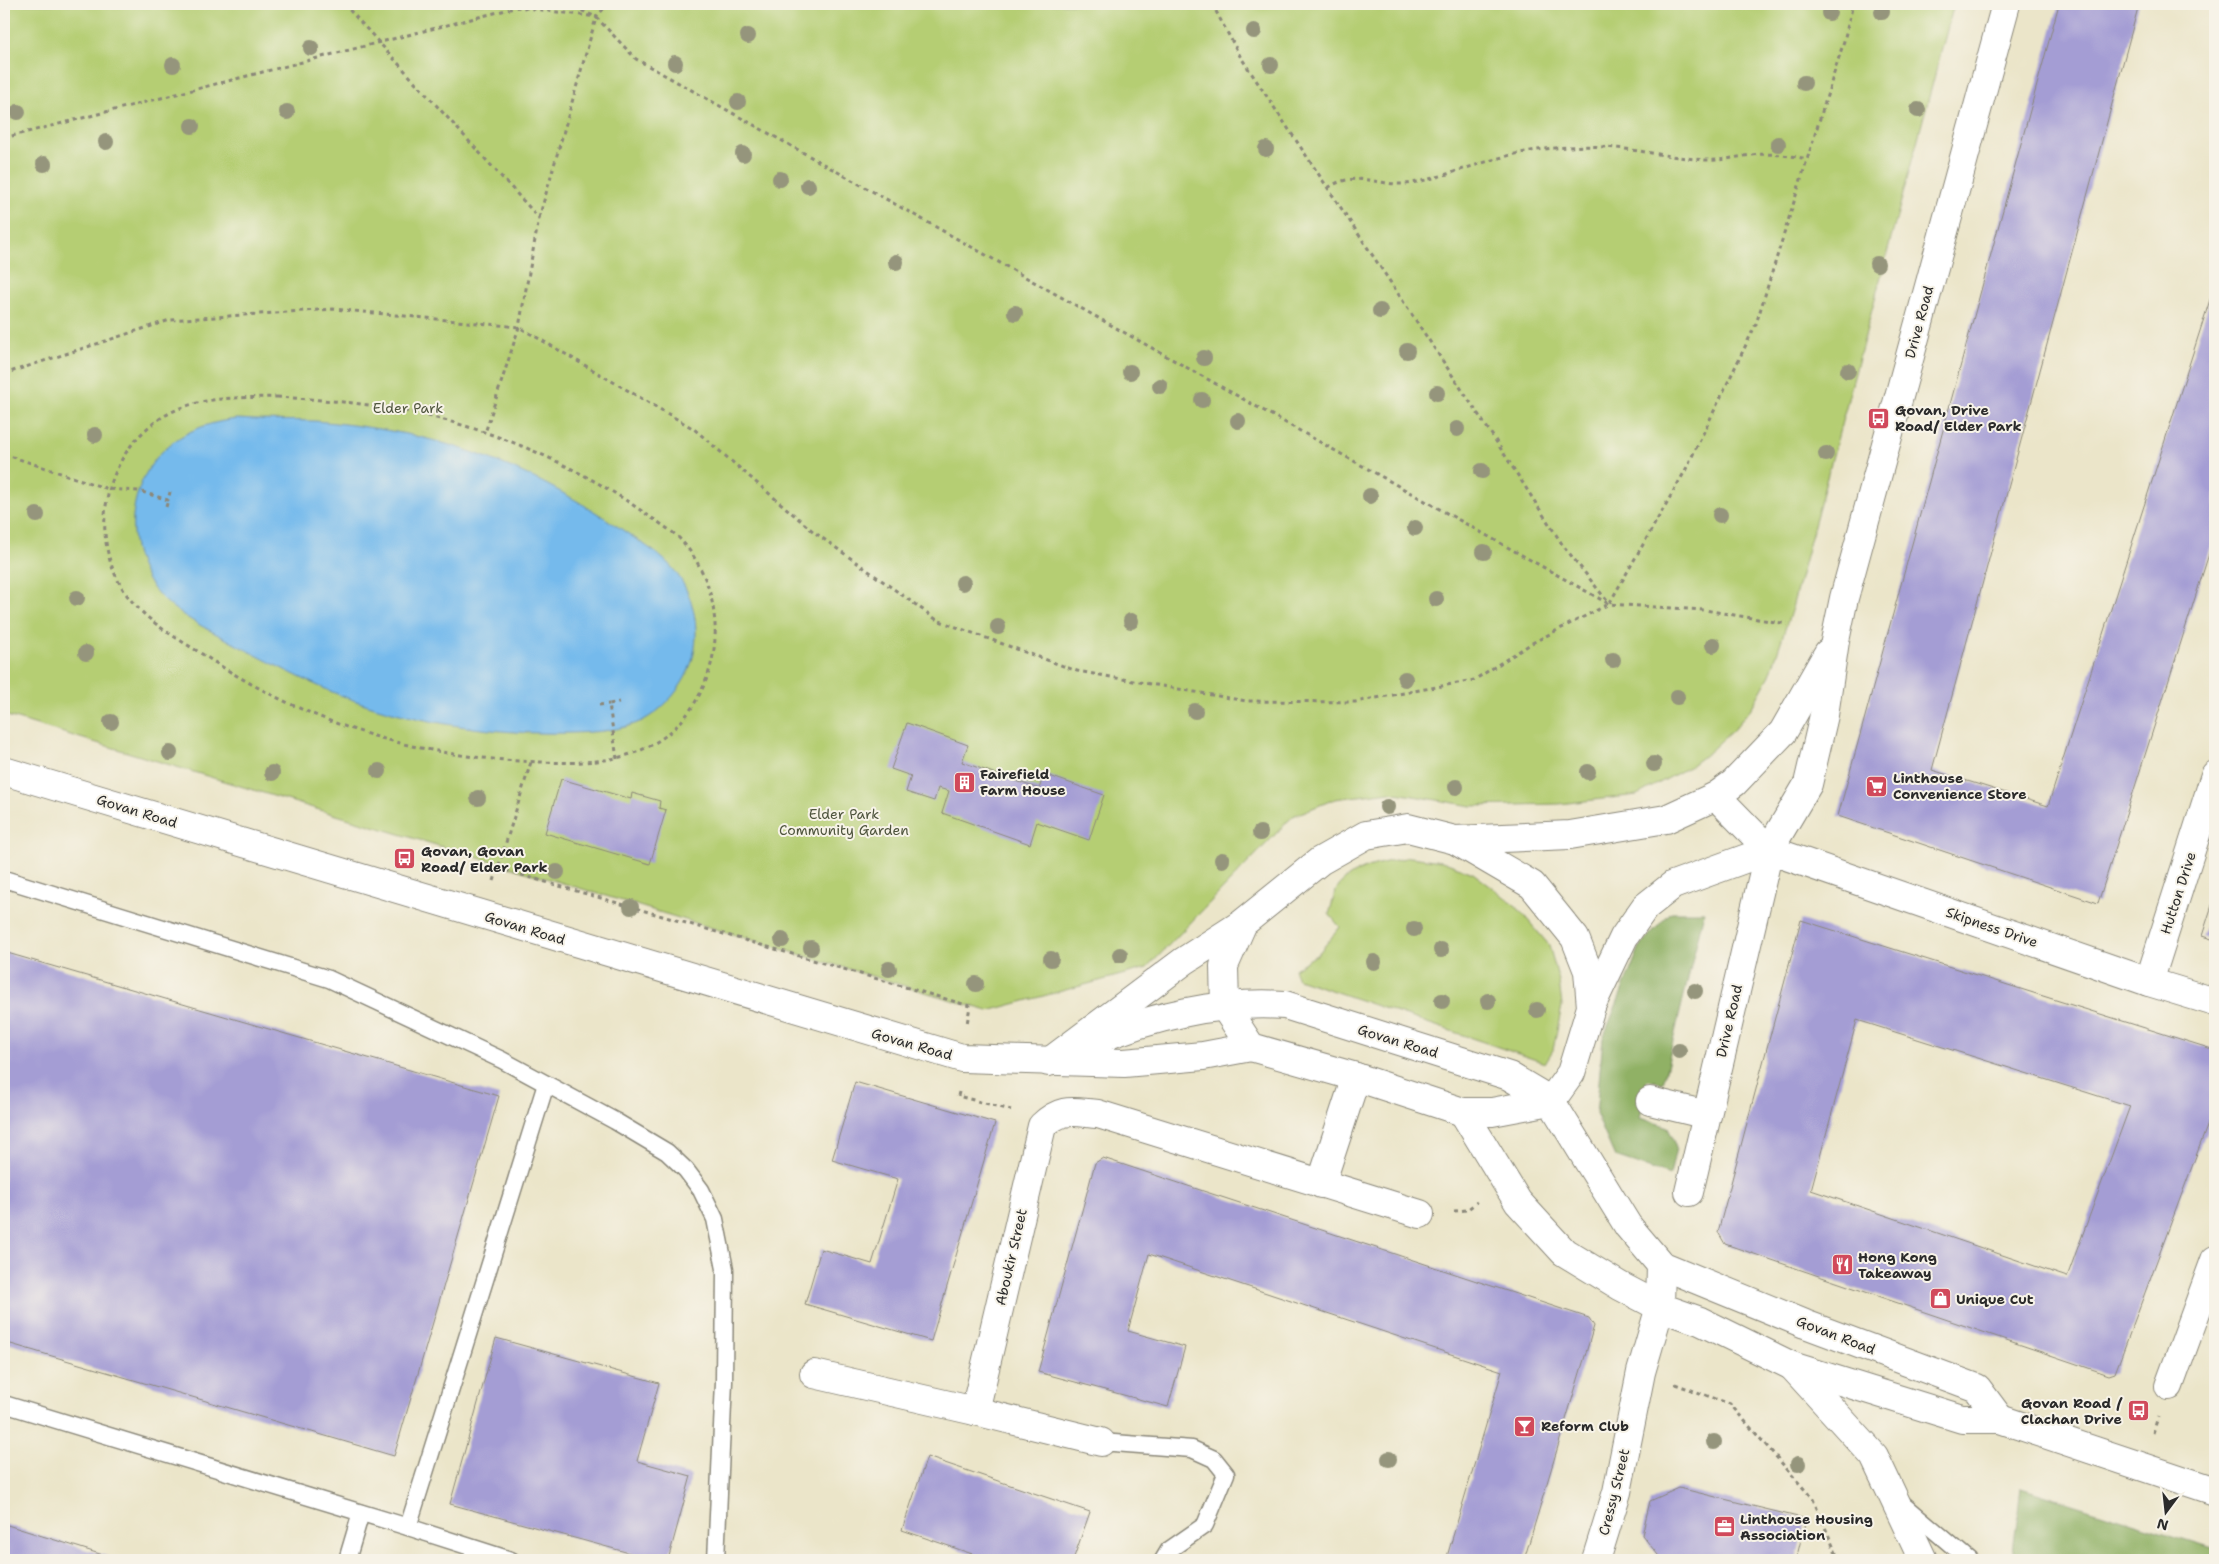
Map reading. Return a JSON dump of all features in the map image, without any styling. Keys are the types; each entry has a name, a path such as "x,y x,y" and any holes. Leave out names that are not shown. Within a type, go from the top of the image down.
{"street":[{"name":"Drive Road","path":"1689,1192 1769,850 1808,784 1824,716 1835,641 1844,598 2006,4"},
{"name":"Drive Road","path":"1455,840 1570,836 1666,819 1716,796 1734,784 1783,732 1835,641"},
{"name":"Govan Road","path":"4,771 962,1058 1124,1063 1203,1056 1251,1047"},
{"name":"Hutton Drive","path":"2150,982 2215,775"},
{"path":"1243,923 1224,966 1225,1007 1251,1047 1356,1077 1464,1112 1492,1112 1551,1101 1571,1073 1591,1007 1624,937 1645,907 1673,886 1769,850 1716,796"},
{"path":"1049,1062 1184,961 1243,923 1320,861 1366,835 1408,828 1455,840 1532,885 1575,938 1588,971 1591,1007"},
{"name":"Skipness Drive","path":"1769,850 2150,982 2215,1002"},
{"name":"Govan Road","path":"1049,1062 1117,1031 1194,1010 1264,1004 1285,1005 1509,1076 1551,1101 1628,1226 1661,1265 1805,1324 1977,1388 2000,1419"},
{"path":"1356,1077 1321,1184 1420,1214"},
{"path":"1650,1102 1707,1115"},
{"name":"Aboukir Street","path":"975,1411 1042,1126 1051,1117 1061,1112 1098,1114 1321,1184"},
{"path":"1464,1112 1518,1202 1564,1252 1620,1286 1660,1307 1700,1321 1792,1366 1962,1419 2000,1419 2215,1491"},
{"path":"2168,1386 2215,1260"},
{"path":"1660,1307 1661,1265"},
{"name":"Cressy Street","path":"1596,1560 1616,1492 1641,1372 1660,1307"},
{"path":"1792,1366 1874,1456 1923,1560"},
{"path":"814,1374 1101,1442"}],"lane":[{"path":"4,879 329,979 502,1060 615,1120 667,1152 686,1170 701,1190 715,1219 725,1269 724,1382 716,1560"},
{"path":"408,1526 546,1084"},
{"path":"4,1404 408,1526 511,1560"},
{"path":"1101,1442 1192,1449 1214,1459 1226,1474 1205,1525 1169,1550 1163,1560"},
{"path":"1893,1495 1969,1560"},
{"path":"347,1560 361,1513"}],"path":[{"path":"344,4 539,218"},
{"path":"567,4 596,17 636,59 1610,604 1705,610 1787,624"},
{"path":"486,433 519,327 539,218 596,17 608,4"},
{"path":"1212,4 1240,56 1562,544 1610,604"},
{"path":"4,374 170,320 333,309 519,327 694,429 814,532 936,620 1077,671 1246,701 1355,702 1474,680 1532,643 1610,604 1685,471 1756,324 1844,41 1853,4"},
{"path":"4,138 518,7 596,17"},
{"path":"1328,188 1338,180 1347,178 1396,184 1411,183 1451,174 1504,156 1569,147 1601,147 1706,160 1724,160 1749,155 1776,153 1807,159"},
{"path":"277,397 383,406 486,433 536,453 586,477 633,505 677,537 693,556 705,578 712,601 715,633 709,674 699,696 684,717 667,734 646,748 617,759 563,763 502,761 442,754 383,740 328,721 275,698 224,669 155,623 136,606 121,586 111,563 105,539 104,514 108,489 118,464 132,443 151,425 173,411 198,402 224,398 277,397"},
{"path":"4,454 108,489 138,491 168,500"},
{"path":"166,507 170,492"},
{"path":"599,705 619,702"},
{"path":"609,704 617,759"},
{"path":"483,915 531,762"},
{"path":"1641,1372 1730,1404 1814,1499 1839,1560"},
{"path":"2142,1467 2168,1386"}],"green space":[{"name":"Elder Park","path":"4,4 1954,4 1792,608 1770,675 1752,707 1734,729 1689,767 1637,795 1559,804 1472,806 1390,792 1335,799 1293,816 1147,968 988,1011 4,715"},
{"path":"1410,857 1442,861 1473,873 1515,905 1549,945 1559,981 1562,1006 1553,1050 1545,1063 1298,979 1294,969 1318,954 1340,927 1329,914 1340,884 1364,869"},
{"path":"1671,912 1704,912 1663,1083 1647,1080 1640,1118 1668,1127 1676,1148 1670,1175 1615,1157 1596,1114 1603,1038 1641,944"},
{"path":"2021,1488 2215,1549 2215,1560 2012,1560"}],"water":[{"path":"237,419 328,422 381,429 420,437 503,464 581,503 659,555 674,570 682,582 693,608 696,635 691,663 682,683 673,696 655,712 642,721 617,729 572,733 488,730 404,715 350,699 292,673 181,614 154,589 139,562 135,548 133,518 139,489 153,462 172,443 184,435 209,424"}],"building":[{"path":"2059,4 2139,4 1932,770 2048,806 2215,284 2215,535 2098,903 1838,816"},
{"name":"Fairefield Farm House","path":"907,723 968,745 962,762 1039,789 1044,774 1104,795 1089,840 1037,822 1030,844 942,813 949,791 938,788 934,801 906,792 911,776 891,769"},
{"path":"561,779 631,799 632,793 660,801 659,808 666,810 650,864 545,833"},
{"path":"2215,896 2215,940 2202,936"},
{"path":"1801,920 2215,1050 2215,1105 2115,1373 2109,1375 1725,1244 1718,1232","holes":["1857,1020 2130,1106 2067,1277 1811,1190"]},
{"path":"4,952 499,1096 394,1456 4,1342"},
{"path":"855,1082 995,1123 931,1341 805,1304 821,1249 872,1264 898,1179 832,1160"},
{"path":"1103,1158 1589,1318 1594,1326 1524,1560 1446,1560 1502,1371 1149,1254 1128,1331 1185,1347 1168,1407 1038,1372 1095,1163"},
{"path":"496,1338 659,1383 637,1461 691,1476 668,1560 655,1560 450,1504"},
{"path":"927,1457 1090,1512 1073,1560 990,1560 902,1530"},
{"name":"Linthouse Housing Association","path":"1679,1488 1806,1519 1796,1560 1662,1560 1642,1535 1650,1501"},
{"path":"4,1524 119,1560 4,1560"}],"place":[{"name":"Govan, Drive Road/ Elder Park","path":"1879,418"},
{"name":"Fairefield Farm House","path":"964,782"},
{"name":"Linthouse Convenience Store","path":"1877,786"},
{"name":"Govan, Govan Road/ Elder Park","path":"405,859"},
{"name":"Hong Kong Takeaway","path":"1842,1265"},
{"name":"Unique Cut","path":"1940,1299"},
{"name":"Govan Road / Clachan Drive","path":"2138,1411"},
{"name":"Reform Club","path":"1525,1426"},
{"name":"Linthouse Housing Association","path":"1724,1527"}],"park label":[{"name":"Elder Park Community Garden","path":"844,822"}]}
